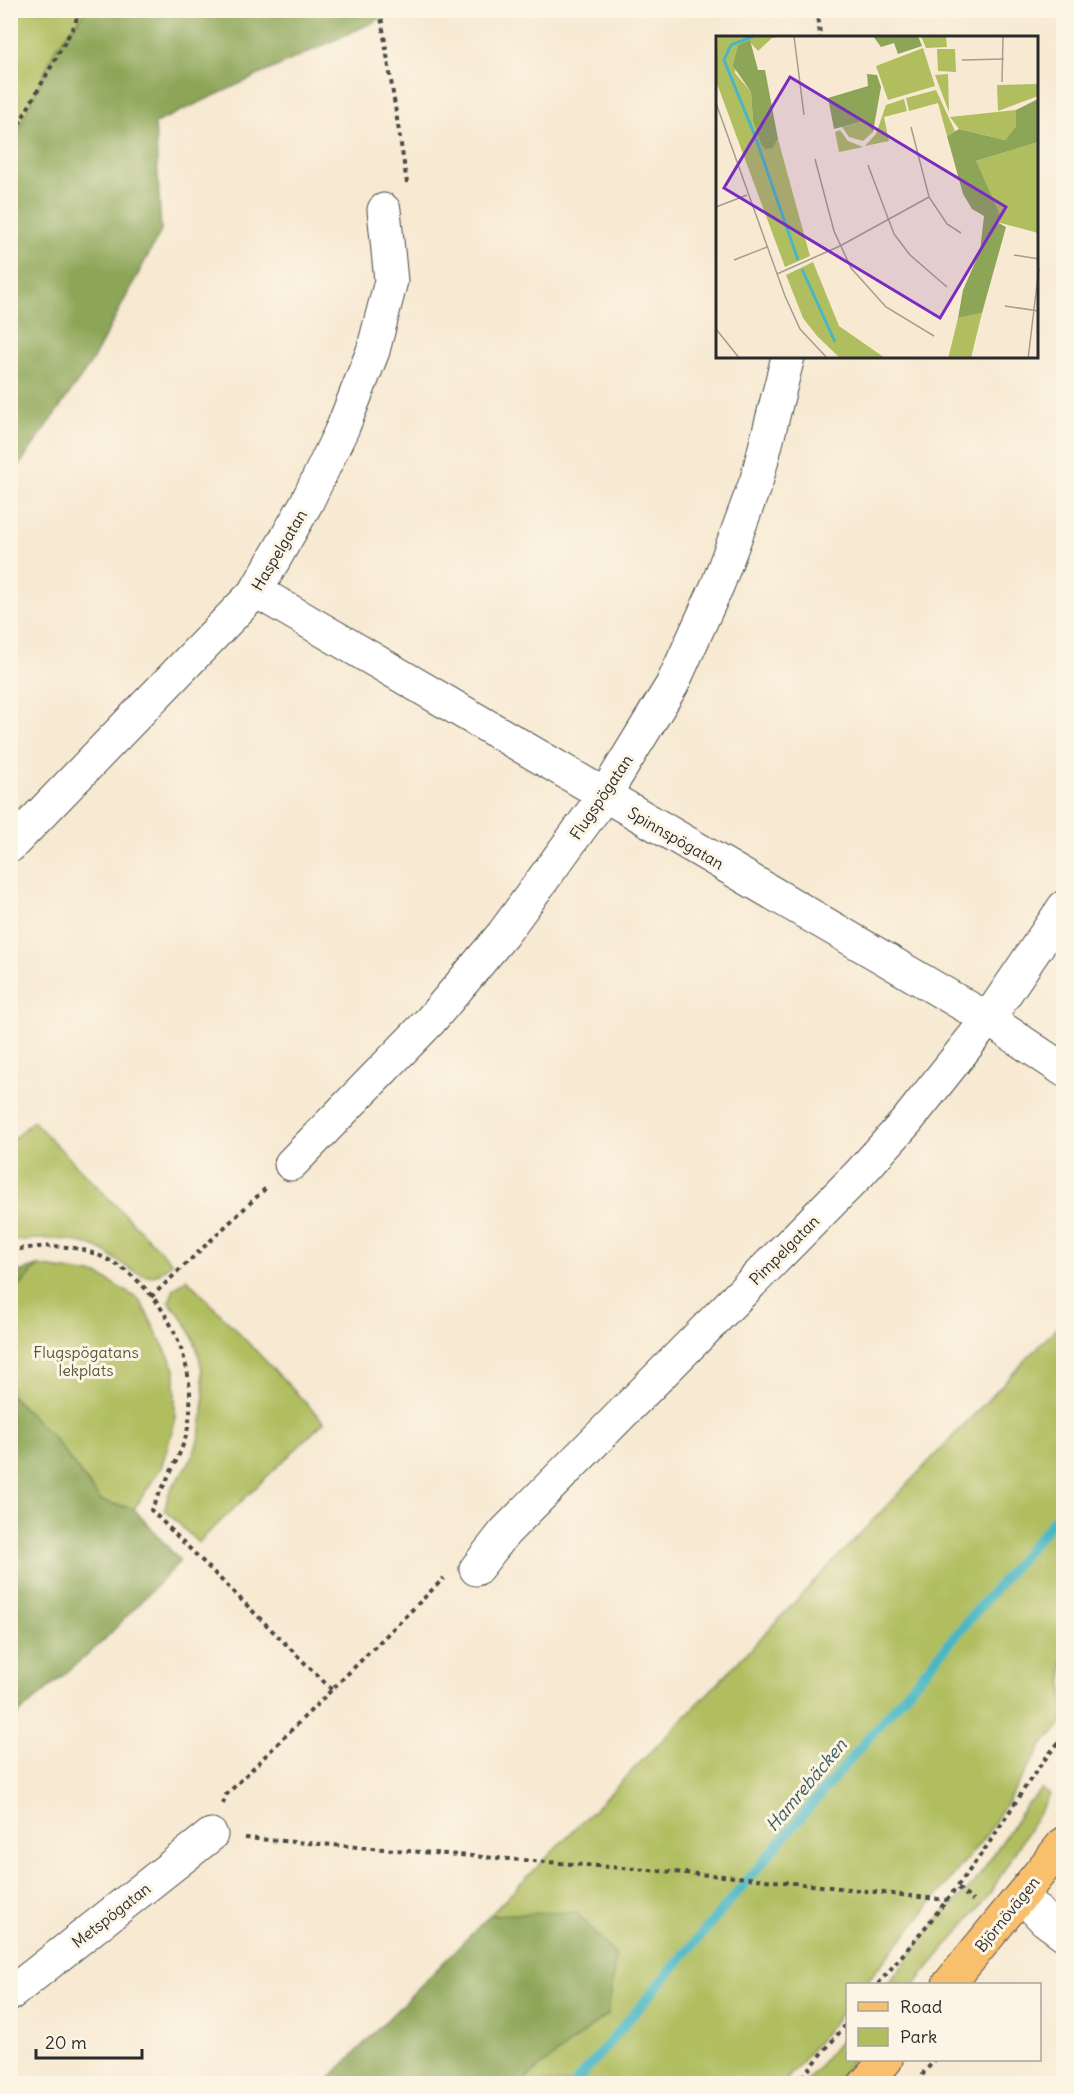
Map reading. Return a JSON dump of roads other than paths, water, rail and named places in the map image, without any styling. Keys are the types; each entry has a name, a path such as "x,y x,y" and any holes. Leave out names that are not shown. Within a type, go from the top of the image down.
{"main road":[{"name":"Björnövägen","path":"950,1983 1064,1843"},
{"path":"865,2084 885,2061"}],"street":[{"name":"Haspelgatan","path":"10,846 256,591 307,502 343,428 373,351 391,281 384,210"},
{"name":"Flugspögatan","path":"291,1164 430,1021 503,934 604,796 672,685 718,584 757,479 788,358"},
{"name":"Spinnspögatan","path":"256,591 988,1019 1064,1070"},
{"name":"Pimpelgatan","path":"476,1569 505,1532 860,1173 907,1121 988,1019 1064,907"},
{"name":"Metspögatan","path":"10,1994 211,1835"},
{"path":"1022,1896 1045,1920 1064,1934"}],"waterway":[{"name":"Hamrebäcken","path":"574,2084 1064,1508"}],"park label":[{"name":"Flugspögatans lekplats","path":"86,1361"}]}
